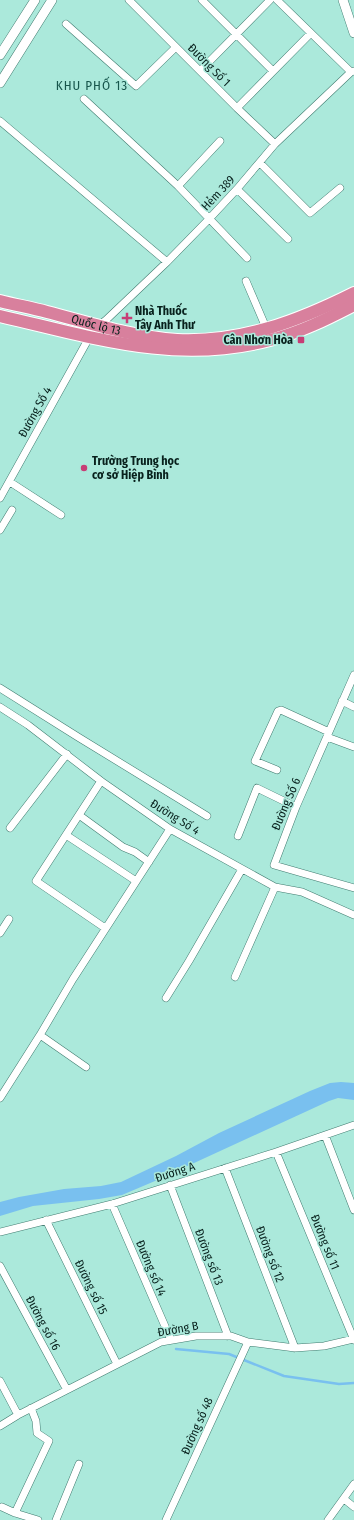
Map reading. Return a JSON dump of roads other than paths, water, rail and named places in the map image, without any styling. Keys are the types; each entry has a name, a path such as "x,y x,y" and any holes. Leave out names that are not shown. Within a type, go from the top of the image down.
{"highway":[{"name":"Quốc lộ 13","path":"0,302 46,312 98,326 178,340 221,338 267,330 303,318 354,294"},
{"name":"Quốc lộ 13","path":"0,316 118,343 176,350 201,350 238,347 271,340 308,327 354,305"},
{"path":"90,336 98,326"}],"street":[{"path":"0,55 35,0"},
{"path":"0,83 52,0"},
{"name":"Đường Số 1","path":"129,0 275,144"},
{"path":"202,0 273,71"},
{"path":"200,71 270,0"},
{"path":"277,0 352,71"},
{"path":"343,0 354,33"},
{"path":"66,24 136,86 176,47"},
{"path":"237,108 311,33"},
{"name":"Hẻm 389","path":"98,326 167,262 237,189 275,144 352,71"},
{"path":"84,98 178,186 247,258"},
{"path":"0,121 167,262"},
{"path":"178,186 220,141"},
{"path":"260,163 310,213 340,188"},
{"path":"237,189 288,239"},
{"path":"246,281 267,330"},
{"name":"Đường Số 4","path":"0,498 90,336"},
{"path":"10,482 61,515"},
{"path":"0,530 12,510"},
{"name":"Đường Số 6","path":"354,675 296,807 274,865 354,888"},
{"path":"0,688 207,816"},
{"path":"342,701 354,707"},
{"name":"Đường Số 4","path":"0,707 28,725 101,781 170,830 275,887 302,892 354,915"},
{"path":"276,770 254,761 278,711 281,710 354,747"},
{"path":"10,828 67,754"},
{"path":"101,781 36,881 105,928"},
{"path":"238,836 258,788 296,807"},
{"path":"79,814 123,846 149,862"},
{"path":"0,1098 40,1035 72,979 170,830"},
{"path":"66,835 136,881"},
{"path":"166,998 242,869"},
{"path":"235,977 275,887"},
{"path":"0,933 9,919"},
{"path":"40,1035 86,1067"},
{"name":"Đường A","path":"0,1232 112,1204 276,1152 354,1125"},
{"path":"325,1135 354,1210"},
{"name":"Đường số 11","path":"276,1152 354,1340"},
{"name":"Đường số 12","path":"225,1168 295,1348"},
{"name":"Đường số 13","path":"170,1186 228,1336"},
{"name":"Đường số 14","path":"112,1204 171,1340"},
{"name":"Đường số 15","path":"46,1220 117,1364"},
{"name":"Đường số 16","path":"0,1266 67,1390"},
{"name":"Đường B","path":"0,1426 31,1408 161,1342 196,1336 232,1336 248,1342 295,1348 324,1346 354,1340"},
{"name":"Đường số 48","path":"166,1520 248,1342"},
{"path":"0,1381 18,1415"},
{"path":"15,1513 49,1441 37,1433 36,1421 31,1408"},
{"path":"56,1520 79,1464"},
{"path":"328,1520 354,1484"},
{"path":"344,1499 354,1507"},
{"path":"2,1507 15,1513 38,1520"}],"water":[{"path":"330,1083 354,1083 354,1100 338,1098 329,1101 122,1195 33,1206 0,1216 0,1202 64,1189 101,1186 121,1182 176,1156 219,1133 310,1091"}],"waterway":[{"path":"176,1349 229,1354 284,1376 339,1384 354,1383"}],"place":[{"name":"Nhà Thuốc Tây Anh Thư","path":"127,318"},
{"name":"Cân Nhơn Hòa","path":"301,340"},
{"name":"Trường Trung học cơ sở Hiệp Bình","path":"84,468"}],"district":[{"name":"KHU PHỐ 13","path":"92,85"}]}
